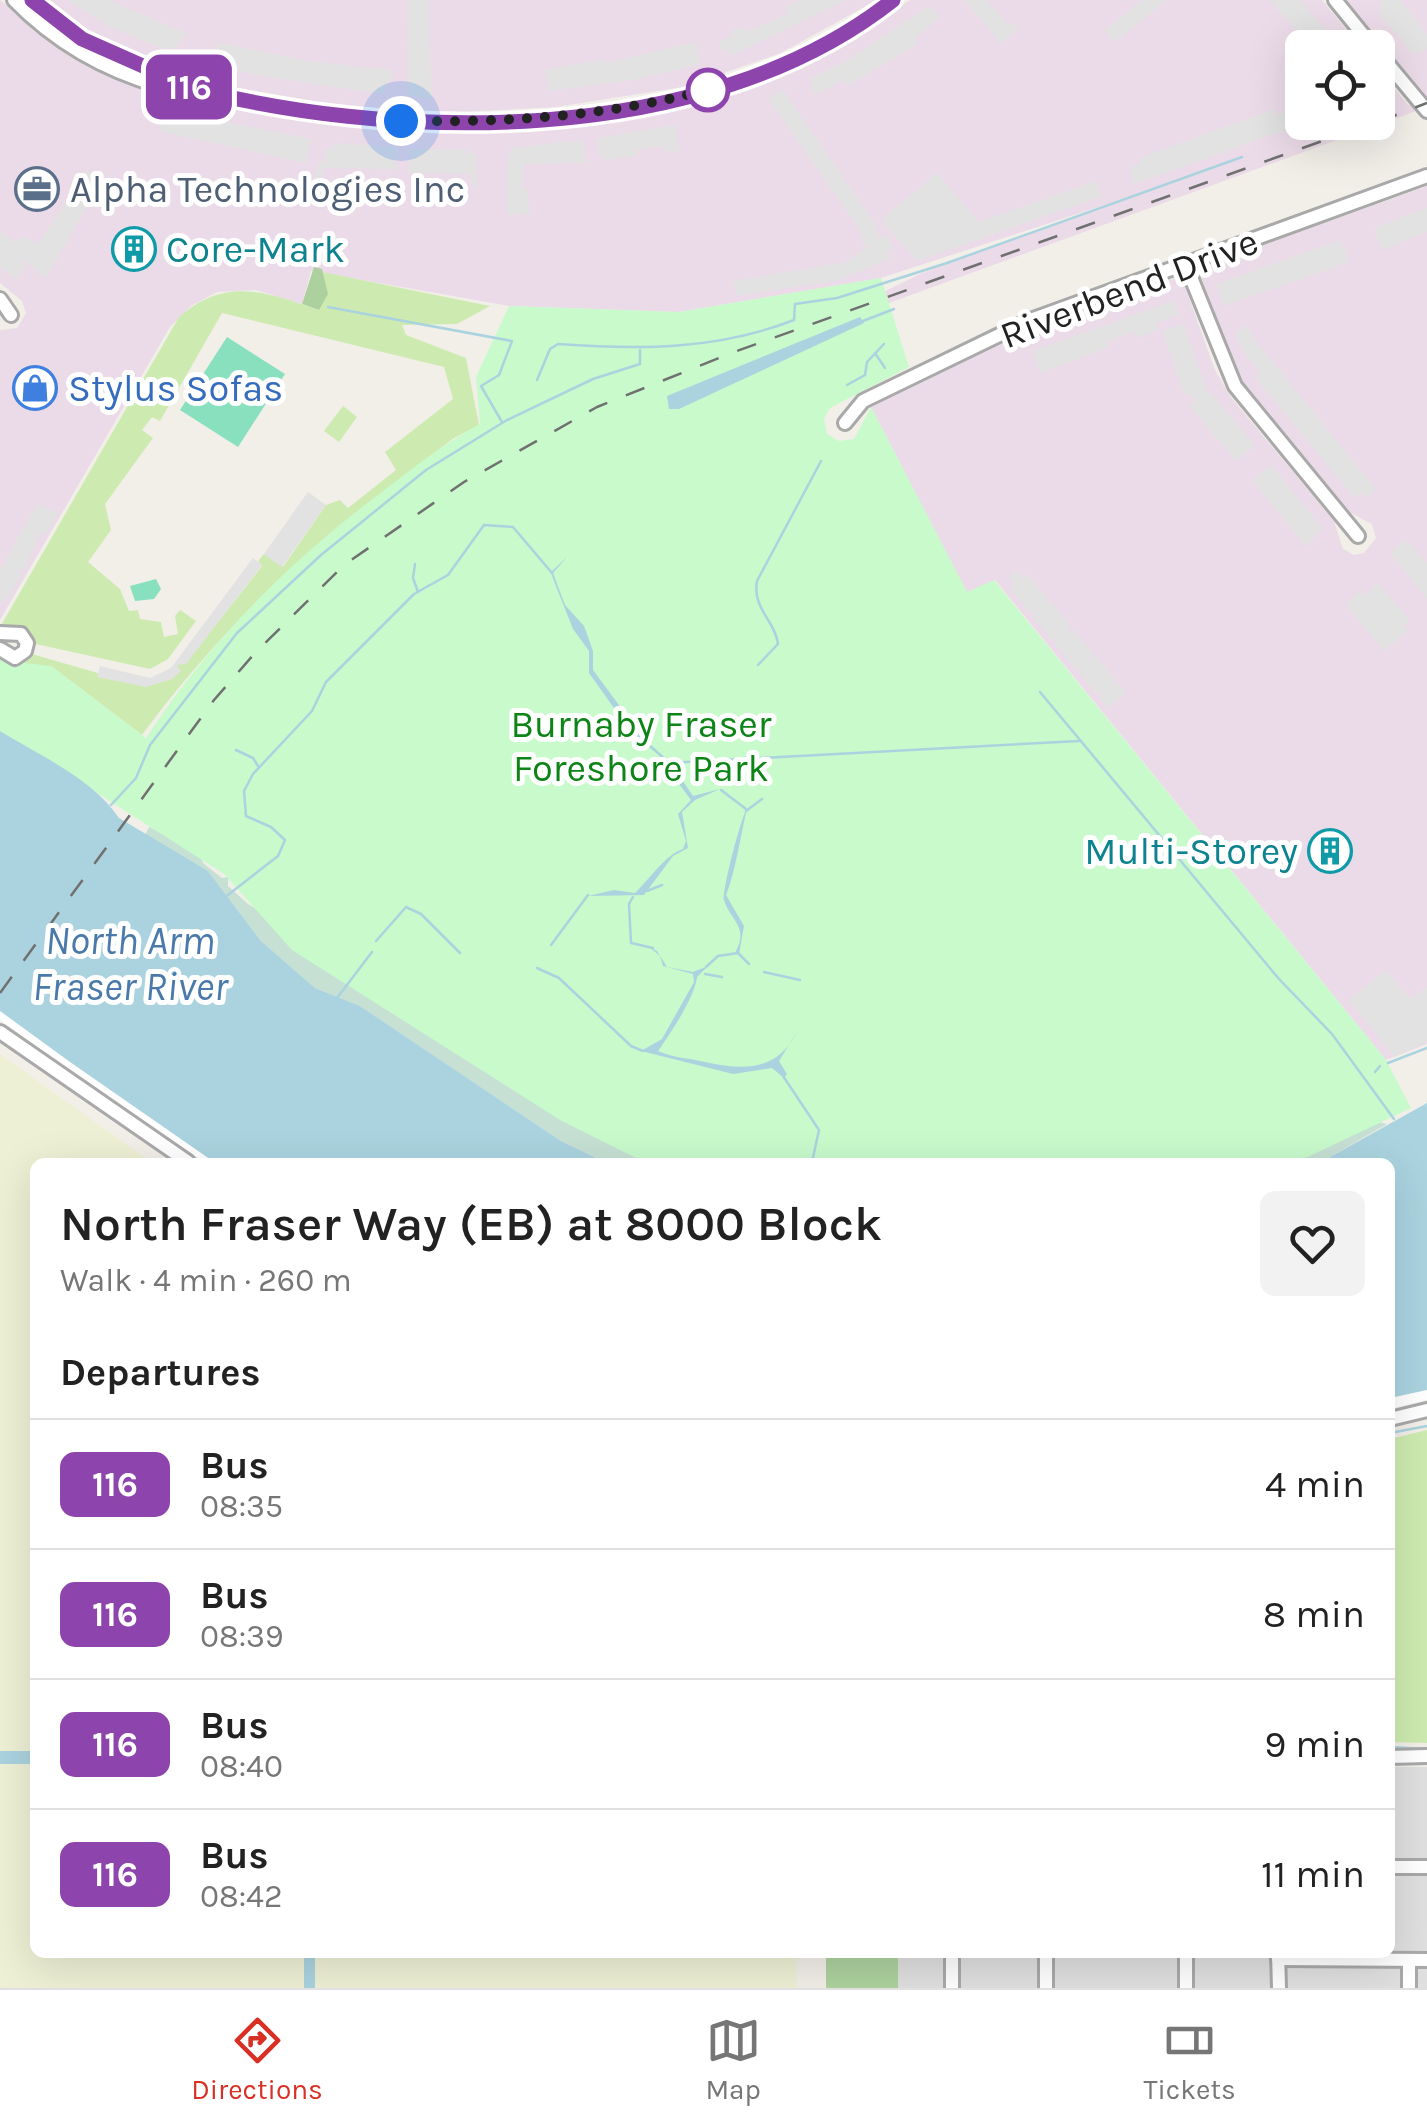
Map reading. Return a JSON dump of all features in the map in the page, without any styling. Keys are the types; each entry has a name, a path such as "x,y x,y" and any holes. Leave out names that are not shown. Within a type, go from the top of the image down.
{"street":[{"path":"14,0 66,46 160,86 168,82"},
{"path":"32,0 82,39 161,74 168,82 254,103 352,116 458,122 548,118 644,105 745,78 848,30 893,0"},
{"path":"1335,0 1360,30"},
{"path":"1395,73 1427,111"},
{"name":"Riverbend Drive","path":"845,423 863,401 1028,321 1427,176"},
{"path":"1186,265 1235,386 1358,536"},
{"path":"0,299 11,316"},
{"path":"0,633 20,634 27,643 25,651 15,658 0,649"},
{"path":"0,1032 182,1158"},
{"path":"1395,1418 1427,1410"},
{"path":"1395,1757 1427,1756"},
{"path":"1395,1866 1427,1867"},
{"path":"952,1958 952,1988"},
{"path":"1046,1958 1046,1988"},
{"path":"1186,1958 1186,1988"},
{"path":"1278,1958 1278,1988"},
{"path":"1344,1958 1427,1960"},
{"path":"1409,1960 1409,1988"}],"shaded area":[{"path":"0,0 61,48 151,89 282,117 432,132 576,124 666,110 726,95 816,58 910,0 1322,0 1347,30 1285,30 1285,140 1336,140 612,404 869,299 922,273 1166,185 881,278 679,312 509,306 311,271 302,304 256,290 217,292 191,306 170,327 0,620 0,330 17,328 26,313 22,301 0,283"},
{"path":"42,0 877,0 781,53 683,87 556,107 462,112 352,108 223,85 122,51 92,36"},
{"path":"67,0 108,0 186,33 171,52 108,26"},
{"path":"407,0 429,0 432,98 409,96"},
{"path":"800,0 846,0 730,56 727,49 721,50 719,41 731,37 730,32 744,27 747,32 787,14 785,7"},
{"path":"965,0 987,0 1008,25 1012,22 1018,28 1001,44"},
{"path":"1142,0 1167,0 1115,42 1104,31"},
{"path":"1270,0 1300,0 1326,30 1296,30"},
{"path":"1346,0 1427,0 1427,98 1395,59 1395,30 1371,30"},
{"path":"1381,0 1400,0 1427,34 1427,49 1413,54 1378,12"},
{"path":"929,6 940,17 914,39 918,44 847,86 844,80 815,94 809,79 850,59"},
{"path":"217,42 307,61 392,70 392,77 382,94 262,76 217,66"},
{"path":"695,42 701,64 633,80 548,91 545,70 604,59 606,63"},
{"path":"782,89 874,222 879,237 886,235 894,248 887,252 890,258 840,280 736,296 734,281 847,262 869,245 863,245 861,231 768,99"},
{"path":"1395,89 1408,105 1427,98 1427,107 1395,119"},
{"path":"1275,109 1277,115 1285,112 1285,130 1134,184 1129,168 1140,164 1139,158"},
{"path":"176,112 311,139 306,163 159,131 167,113 173,118"},
{"path":"675,125 680,151 665,153 663,146 637,149 636,156 603,160 602,154 597,154 598,138"},
{"path":"582,140 586,163 524,164 523,188 527,189 530,213 507,215 506,168 511,148"},
{"path":"334,143 397,147 397,169 324,168 317,190 323,191 320,206 308,204 319,162 324,162 326,148 332,149"},
{"path":"409,149 467,149 467,153 476,153 477,187 471,185 470,174 408,172"},
{"path":"87,171 102,180 46,278 22,258 25,266 16,279 0,267 0,231 16,243 22,236 38,244"},
{"path":"937,173 979,222 1096,181 1102,196 917,261 881,220"},
{"path":"1427,186 1427,1044 1386,1060 995,580 967,593 871,407 1028,330 1176,278 1184,284 1215,370 1230,396 1334,521 1343,549 1354,555 1364,553 1376,538 1372,524 1347,511 1242,382 1200,274 1207,265"},
{"path":"1427,208 1427,232 1382,250 1374,228"},
{"path":"1341,240 1349,262 1224,306 1216,284"},
{"path":"1174,301 1179,315 1156,323 1158,330 1136,338 1134,331 1107,341 1109,347 1040,373 1032,351"},
{"path":"1183,324 1206,387 1202,392 1209,391 1255,446 1236,461 1190,406 1195,401 1191,393 1185,395 1162,331"},
{"path":"1248,325 1254,339 1376,489 1367,498 1362,492 1355,498 1255,377 1260,372 1242,350 1235,333"},
{"path":"1271,465 1322,528 1306,547 1252,480"},
{"path":"308,492 326,505 282,567 264,554"},
{"path":"38,504 58,513 46,534 41,532 24,571 19,569 21,576 6,602 0,600 0,568 8,562 5,560 10,550 15,551 11,549 28,520 32,521 29,518"},
{"path":"1407,540 1427,563 1427,599 1390,553"},
{"path":"253,558 262,565 186,664 177,665 181,671 172,679 146,687 97,677 100,666 150,678 171,668"},
{"path":"1016,570 1022,578 1027,574 1048,599 1044,604 1050,601 1071,626 1067,631 1073,629 1094,654 1089,659 1096,656 1116,681 1112,686 1118,683 1126,693 1108,708 1100,698 1104,692 1098,695 1077,670 1082,665 1075,668 1054,643 1059,638 1052,640 1032,616 1037,611 1030,613 1009,588 1014,584 1008,577"},
{"path":"1377,582 1410,620 1404,625 1409,630 1384,651 1345,604 1361,591 1366,596"},
{"path":"1386,970 1410,999 1427,987 1427,1041 1395,1057 1349,1000"},
{"path":"1395,1767 1427,1767 1427,1988 898,1988 898,1958 1395,1958"}],"green space":[{"path":"314,267 322,269 328,294 319,310 302,304"},
{"path":"322,272 490,306 457,324 402,325 406,335 466,358 479,425 408,472 286,574 213,648 142,735 51,666 11,666 32,654 146,687 181,661 186,663 262,566 258,561 264,554 283,567 326,505 340,500 348,508 396,470 385,452 453,399 444,367 222,313 160,421 152,417 142,430 153,438 105,504 111,530 88,562 120,589 129,611 138,610 140,619 161,622 164,637 178,634 175,616 180,610 196,621 168,659 150,669 31,643 19,626 0,627 179,317 213,296 247,291 319,310"},
{"name":"Burnaby Fraser Foreshore Park","path":"881,278 909,367 830,408 824,418 827,434 839,441 854,439 871,407 967,592 994,580 1386,1060 1411,1108 1305,1158 636,1158 560,1120 292,950 224,874 0,731 0,660 51,666 146,738 198,666 288,570 355,512 480,424 476,377 509,306 679,312"},
{"path":"227,337 285,374 238,447 180,410"},
{"path":"343,406 357,417 339,442 324,431"},
{"path":"156,579 161,589 154,599 135,601 130,586"},
{"path":"149,827 199,849 203,863 222,878 228,877 228,886 248,904 678,1158 597,1158 561,1141 360,1006 315,988 261,941 208,871 145,835"},
{"path":"0,1054 145,1158 30,1158 30,1958 796,1958 797,1988 0,1988"},
{"path":"1379,1122 1387,1124 1328,1158 1285,1158"},
{"path":"1427,1430 1427,1743 1395,1742 1395,1438"},
{"path":"826,1958 898,1958 898,1988 826,1988"}],"water":[{"path":"860,317 864,323 679,409 669,409 667,396"},
{"path":"567,557 553,573 565,605 584,626 593,651 593,670 644,739 636,739 589,673 589,651 573,629 551,572"},
{"name":"North Arm Fraser River","path":"0,731 80,780 119,818 208,871 261,941 315,988 360,1006 561,1141 597,1158 204,1158 0,1016"},
{"path":"667,768 680,777 693,796 720,789 695,800 682,812 688,848 673,856 644,895 588,896 614,890 635,893 664,862 683,849 686,841 678,814 691,800"},
{"path":"747,808 726,895 744,926 739,954 739,930 724,894"},
{"path":"649,947 657,951 667,967 693,972 708,966 697,977 687,1005 658,1051 747,1067 771,1061 789,1044 779,1061 787,1074 784,1078 772,1068 733,1074 641,1051 662,1039 694,982 693,974 663,966 660,956"},
{"path":"1427,1103 1427,1395 1395,1400 1395,1158 1328,1158"},
{"path":"0,1751 30,1751 30,1764 0,1764"},
{"path":"304,1958 315,1958 315,1988 304,1988"}],"pier":[{"path":"0,1011 208,1158 198,1158 0,1020"},
{"path":"1427,1390 1427,1400 1395,1408 1395,1397"}],"waterway":[{"path":"537,380 550,349 558,344 678,346 765,330 794,320 795,304 837,298 947,263 1242,157"},
{"path":"328,307 512,341 499,375 481,386 502,422"},
{"path":"863,321 894,309"},
{"path":"847,385 865,375 867,362 884,344"},
{"path":"111,805 136,778 150,745 237,633 321,555 426,470 507,420 593,379 640,364 640,350"},
{"path":"875,353 885,368"},
{"path":"758,665 778,644 758,599 757,581 821,461"},
{"path":"224,898 278,856 285,840 271,827 246,816 244,791 253,774 312,711 326,682 414,594 448,575 484,525 513,527 552,573"},
{"path":"415,564 413,578 418,592"},
{"path":"1040,692 1279,979 1332,1034 1394,1119"},
{"path":"641,738 666,760 668,768"},
{"path":"666,763 1079,741"},
{"path":"236,750 253,758 258,766"},
{"path":"721,790 746,809"},
{"path":"746,811 762,799"},
{"path":"647,891 662,885"},
{"path":"551,945 588,895"},
{"path":"633,897 629,904 631,943 653,948"},
{"path":"376,941 406,907 421,914 460,953"},
{"path":"337,998 372,952"},
{"path":"737,952 749,964"},
{"path":"706,967 718,956 738,953"},
{"path":"537,968 559,978 631,1046 643,1051"},
{"path":"764,972 800,980"},
{"path":"705,974 722,977"},
{"path":"1388,1063 1427,1048"},
{"path":"1375,1072 1380,1066"},
{"path":"783,1076 819,1130 813,1158"},
{"path":"1395,1432 1427,1426"},
{"path":"1395,1747 1427,1749"}],"railway":[{"path":"1395,115 1427,103"},
{"path":"0,993 214,700 255,653 344,565 464,482 597,407 734,352 1325,140"}],"bus line":[{"name":"116","path":"32,0 82,39 161,74 168,82 297,110 401,121 458,122 548,118 644,105 714,88 804,54 893,0"}],"place":[{"name":"Alpha Technologies Inc","path":"37,189"},
{"name":"Core-Mark","path":"134,249"},
{"name":"Stylus Sofas","path":"35,388"},
{"name":"Multi-Storey","path":"1330,851"}],"route":[{"path":"401,121 548,118 644,105 714,88 708,90"}]}
